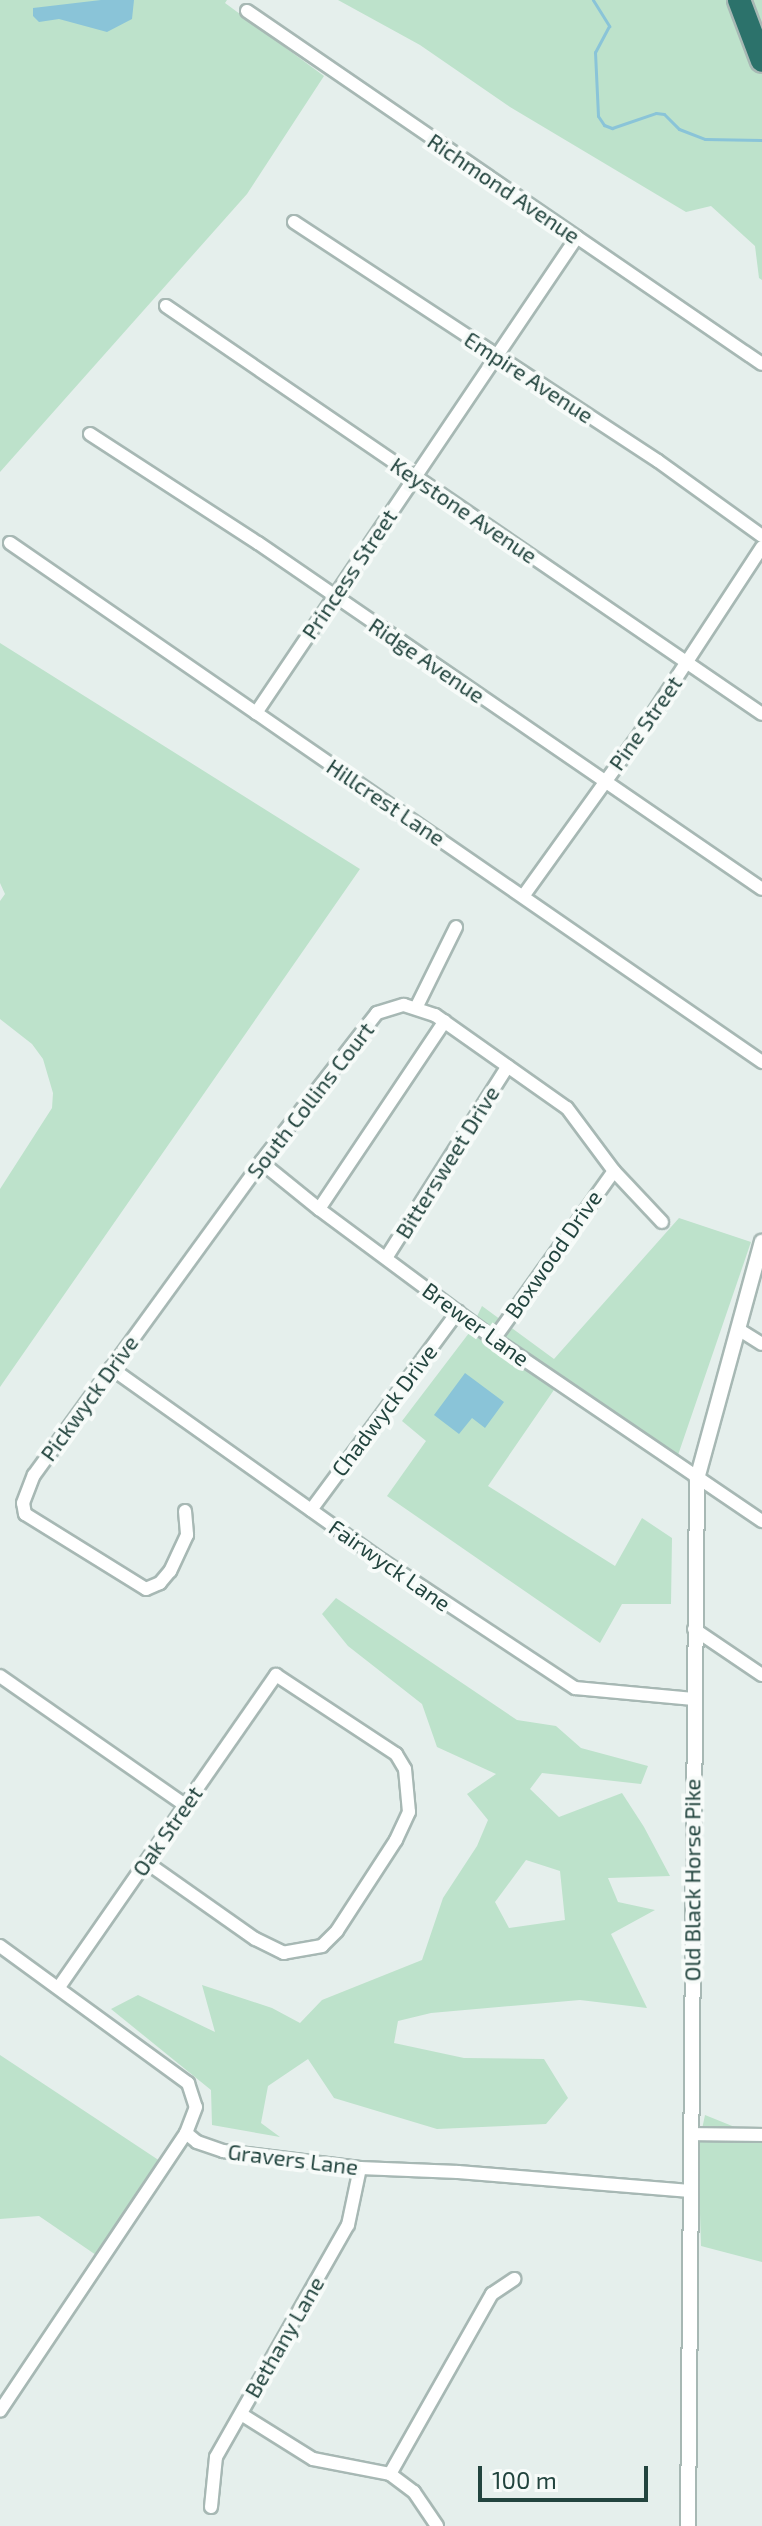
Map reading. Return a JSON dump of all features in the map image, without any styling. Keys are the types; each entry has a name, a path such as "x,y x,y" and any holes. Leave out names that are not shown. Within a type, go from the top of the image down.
{"highway":[{"path":"739,0 762,61"},
{"path":"755,0 762,33"}],"street":[{"name":"Richmond Avenue","path":"247,11 762,364"},
{"name":"Empire Avenue","path":"294,222 658,461 762,536"},
{"name":"Princess Street","path":"256,713 577,237"},
{"name":"Keystone Avenue","path":"166,306 762,714"},
{"name":"Ridge Avenue","path":"90,434 762,889"},
{"name":"Hillcrest Lane","path":"10,543 762,1062"},
{"name":"Pine Street","path":"524,895 687,663 762,547"},
{"path":"456,927 417,1006 445,1021 567,1108 614,1171 662,1222"},
{"name":"South Collins Court","path":"167,1292 261,1162 377,1013 391,1007 417,1006"},
{"path":"319,1209 445,1021"},
{"name":"Bittersweet Drive","path":"386,1258 508,1066"},
{"name":"Brewer Lane","path":"261,1162 494,1339 762,1521"},
{"name":"Boxwood Drive","path":"494,1339 614,1171"},
{"name":"Old Black Horse Pike","path":"688,2526 697,1479 762,1242"},
{"name":"Pickwyck Drive","path":"167,1292 34,1475 25,1492 24,1509 25,1514 137,1587 151,1588 170,1571 187,1535 185,1511"},
{"name":"Chadwyck Drive","path":"311,1510 458,1311"},
{"path":"738,1329 762,1344"},
{"name":"Fairwyck Lane","path":"111,1368 311,1510 575,1688 693,1699"},
{"path":"694,1629 762,1675"},
{"name":"Oak Street","path":"59,1987 276,1675 396,1754 405,1769 409,1812 396,1840 337,1931 322,1946 284,1953 255,1939 146,1862"},
{"path":"0,1676 185,1805"},
{"path":"0,1946 188,2083 196,2107 186,2133 0,2411"},
{"name":"Gravers Lane","path":"186,2133 197,2142 223,2151 360,2168 458,2172 690,2191"},
{"path":"691,2134 762,2135"},
{"name":"Bethany Lane","path":"211,2507 216,2457 348,2225 360,2168"},
{"path":"390,2474 492,2294 514,2279"},
{"path":"241,2414 313,2459 390,2474 414,2492 437,2526"}],"green space":[{"path":"0,0 227,0 225,3 324,76 247,194 0,472"},
{"path":"338,0 762,0 762,280 759,278 755,246 711,206 686,212 510,107 420,45"},
{"path":"0,643 360,869 0,1387 0,1189 52,1108 53,1093 43,1059 32,1044 0,1019 0,901 5,894 0,883"},
{"path":"679,1218 751,1242 677,1458 558,1384 488,1486 615,1566 642,1518 672,1538 671,1604 622,1604 600,1643 387,1496 426,1441 402,1421 469,1333 482,1306 554,1359"},
{"path":"336,1598 517,1720 556,1726 581,1748 648,1766 641,1784 542,1773 530,1789 559,1817 622,1793 644,1827 670,1876 608,1878 618,1902 655,1910 611,1934 647,2008 580,2000 431,2013 398,2021 394,2043 464,2058 544,2059 568,2098 546,2124 437,2129 334,2098 308,2059 268,2086 261,2123 280,2137 212,2125 211,2090 111,2009 138,1995 215,2032 202,1985 272,2008 300,2023 322,2000 422,1960 443,1898 477,1846 488,1820 467,1794 496,1774 437,1747 422,1704 348,1646 322,1614","holes":["526,1860 560,1871 565,1920 509,1928 495,1902"]},
{"path":"0,2055 163,2163 96,2255 39,2216 0,2219"},
{"path":"705,2115 762,2138 762,2262 701,2246 698,2148"}],"water":[{"path":"101,0 134,0 132,19 107,32 59,19 39,22 33,16 33,8"},
{"path":"465,1373 504,1402 485,1428 472,1418 459,1434 434,1415"}],"waterway":[{"path":"593,0 609,26 595,52 598,116 604,125 612,128 656,113 664,114 679,129 705,139 762,140"}]}
